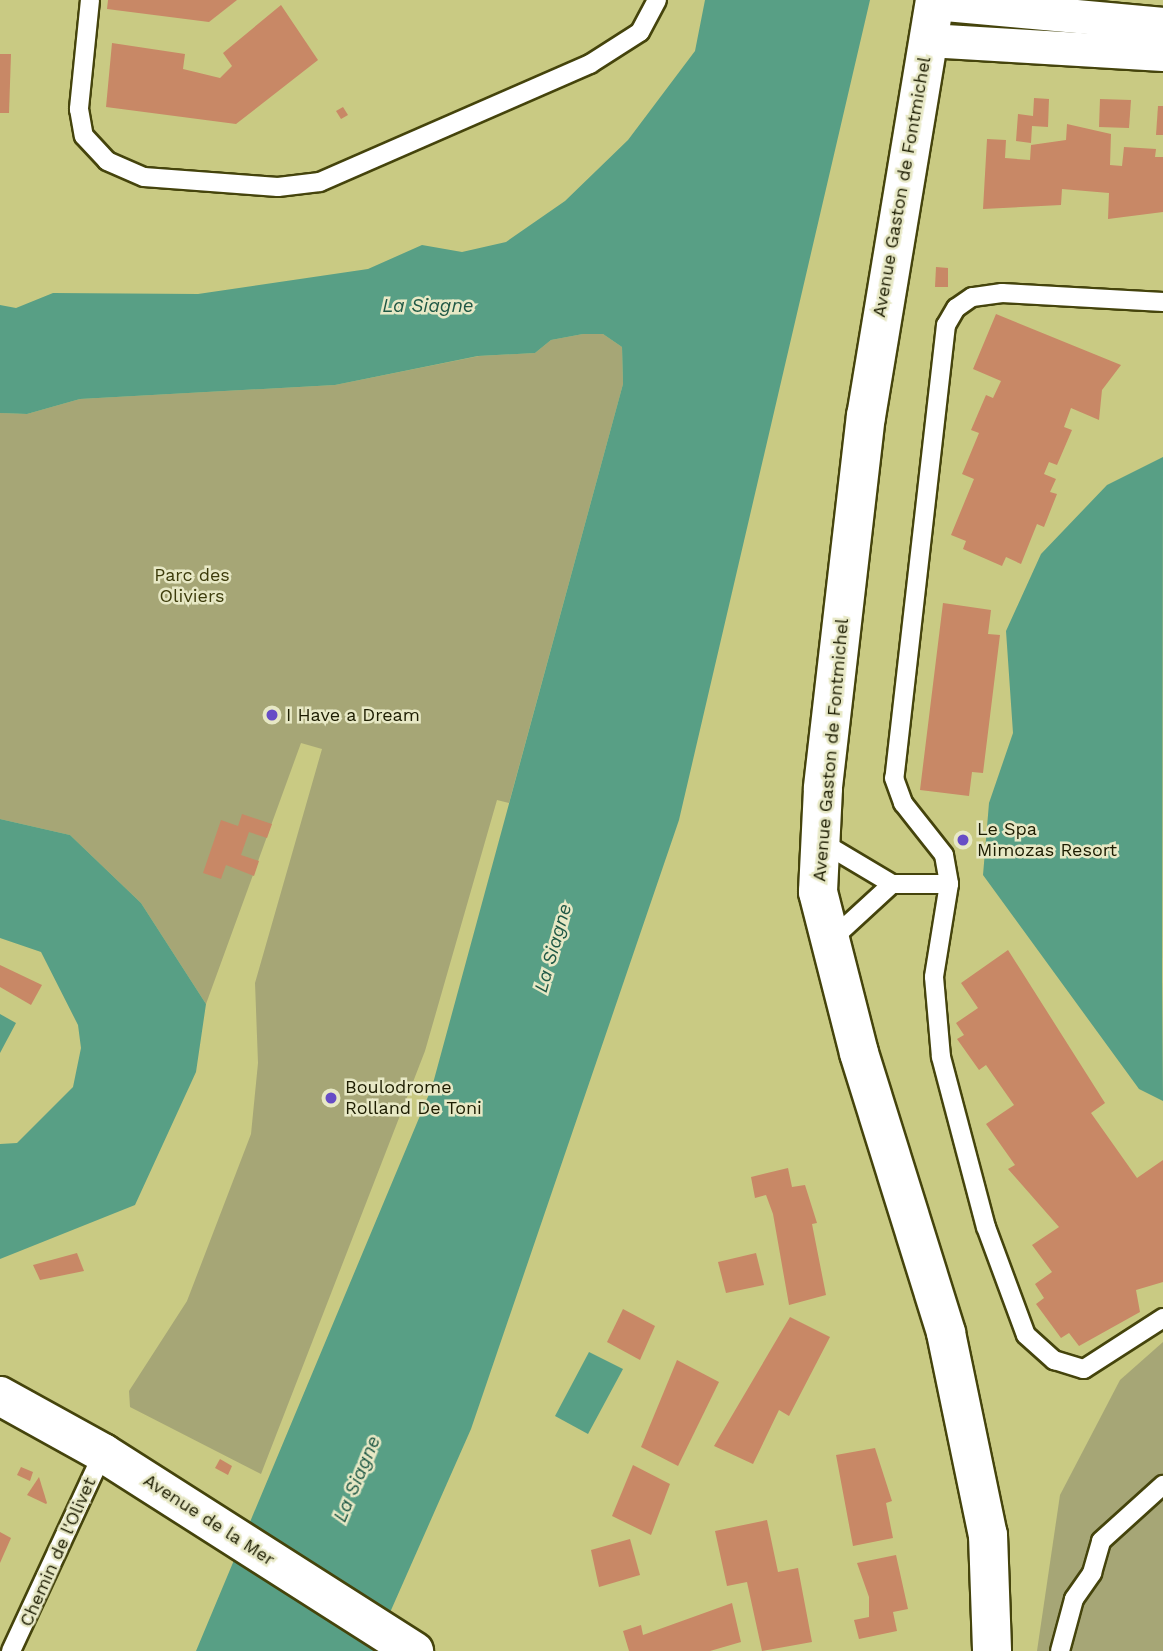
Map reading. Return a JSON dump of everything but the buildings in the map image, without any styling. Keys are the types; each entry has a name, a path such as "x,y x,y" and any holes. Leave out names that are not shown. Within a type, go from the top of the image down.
{"main road":[{"name":"Avenue Gaston de Fontmichel","path":"935,1 867,402 819,840 818,892 828,943 946,1333 988,1535 992,1651"},
{"name":"Avenue de la Mer","path":"0,1396 103,1453 414,1651"}],"street":[{"path":"935,1 1163,24"},
{"path":"928,40 1163,54"}],"lane":[{"path":"90,0 79,109 85,136 107,160 144,177 278,187 320,182 590,64 640,32 657,0"},
{"path":"1163,302 986,293 956,308 946,325 894,778 902,803 944,855 949,884 934,977 941,1057 986,1227 1026,1335 1054,1360 1084,1368 1163,1318"},
{"path":"819,840 892,884 949,884"},
{"path":"828,943 892,884"},
{"name":"Chemin de l'Olivet","path":"11,1651 103,1453"},
{"path":"1060,1651 1074,1599 1092,1573 1101,1541 1163,1485"}],"green space":[{"name":"Parc des Oliviers","path":"583,334 603,334 622,347 623,384 509,803 497,800 425,1051 261,1474 130,1407 129,1391 187,1301 251,1134 258,1063 255,983 322,749 301,743 206,1004 141,903 70,835 0,819 0,413 27,414 80,399 335,385 479,356 535,353 551,340"},
{"path":"1163,1342 1163,1651 1037,1651 1060,1495 1120,1380"}],"water":[{"name":"La Siagne","path":"705,0 870,0 679,820 471,1429 373,1651 196,1651 432,1087 623,384 622,347 603,334 583,334 551,340 535,353 478,356 335,385 80,399 27,414 0,413 0,305 16,308 53,293 198,294 368,269 422,245 462,252 506,242 565,201 628,140 695,51"},
{"path":"1163,457 1163,1101 1139,1089 983,875 989,803 1013,733 1006,631 1041,554 1107,485"},
{"path":"0,819 70,835 141,903 206,1004 196,1072 135,1205 0,1259 0,1144 17,1143 73,1087 81,1048 78,1025 41,952 0,938"},
{"path":"0,1014 16,1023 0,1053"},
{"path":"589,1352 623,1369 588,1434 555,1416"}],"place":[{"name":"I Have a Dream","path":"272,715"},
{"name":"Le Spa Mimozas Resort","path":"963,840"},
{"name":"Boulodrome Rolland De Toni","path":"331,1098"}]}
